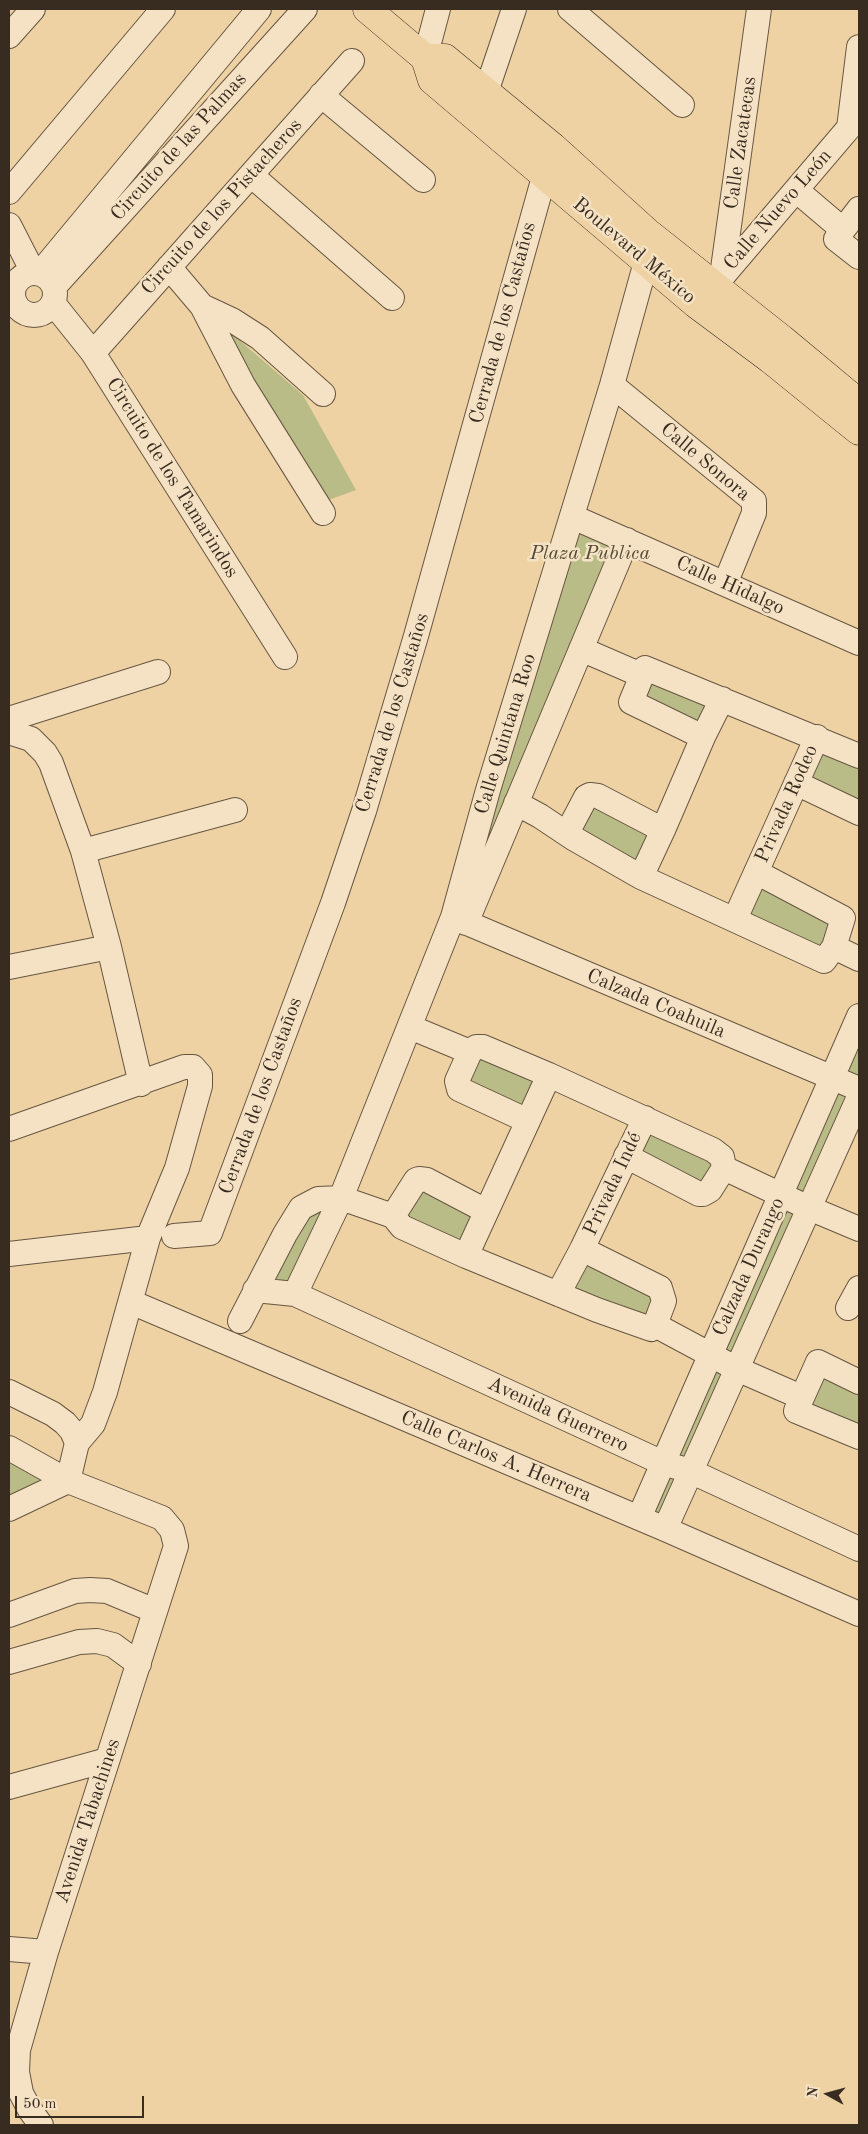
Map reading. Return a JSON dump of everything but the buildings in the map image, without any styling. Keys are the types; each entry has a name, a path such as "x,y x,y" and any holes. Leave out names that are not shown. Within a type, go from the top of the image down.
{"main road":[{"name":"Boulevard México","path":"367,9 425,58 432,80 545,174 646,262 711,289 770,359 859,431"},
{"name":"Boulevard México","path":"425,58 445,58 553,147 711,289 782,339 859,404"}],"street":[{"path":"9,36 33,9"},
{"path":"9,192 163,9"},
{"name":"Circuito de las Palmas","path":"45,284 259,9"},
{"name":"Circuito de las Palmas","path":"45,284 305,9"},
{"path":"425,58 438,9"},
{"path":"486,92 514,9"},
{"path":"570,9 682,105"},
{"name":"Calle Zacatecas","path":"711,289 759,9"},
{"path":"854,122 859,47"},
{"name":"Circuito de los Pistacheros","path":"93,353 352,61"},
{"path":"321,95 423,180"},
{"name":"Calle Nuevo León","path":"711,289 854,122"},
{"name":"Cerrada de los Castaños","path":"174,1236 210,1233 333,903 364,811 416,636 553,147"},
{"path":"250,175 392,298"},
{"path":"796,190 842,229"},
{"path":"859,209 836,239 859,257"},
{"name":"Circuito de los Tamarindos","path":"9,225 45,284 93,353 285,657"},
{"name":"Calle Quintana Roo","path":"460,920 488,790 573,517 646,262"},
{"path":"169,267 202,306 243,386 322,513"},
{"path":"202,306 232,320 260,338 323,394"},
{"name":"Calle Sonora","path":"612,385 754,501 754,513 725,584"},
{"name":"Calle Hidalgo","path":"573,517 859,643"},
{"name":"Calle Quintana Roo","path":"296,1294 341,1198 410,1026 516,803 627,540"},
{"path":"581,649 641,675"},
{"path":"703,737 631,702 645,668 817,737 859,756"},
{"path":"9,719 158,672"},
{"path":"641,876 722,699"},
{"path":"9,732 32,739 45,753 51,763 83,851 109,947 141,1084"},
{"name":"Privada Rodeo","path":"735,919 817,737"},
{"path":"796,783 859,813"},
{"path":"567,833 586,797 590,795 598,796 663,830"},
{"path":"516,803 641,876 824,961 834,947 859,959"},
{"path":"83,851 235,810"},
{"name":"Privada Rodeo","path":"756,872 843,918 834,947"},
{"name":"Calzada Coahuila","path":"460,920 859,1090"},
{"path":"9,968 109,947"},
{"name":"Calzada Durango","path":"639,1518 859,1016"},
{"path":"410,1026 470,1052"},
{"path":"528,1121 459,1089 457,1081 470,1052 476,1047 483,1047 549,1075 713,1150 722,1157 724,1168 710,1190 699,1194 626,1156"},
{"path":"9,1129 184,1068 193,1066 200,1075 200,1086 177,1168 148,1238 105,1392 93,1424 77,1443 68,1481"},
{"path":"466,1256 549,1075"},
{"name":"Calzada Durango","path":"665,1529 859,1097"},
{"name":"Privada Indé","path":"558,1294 582,1249 645,1118"},
{"path":"724,1168 859,1229"},
{"path":"394,1216 419,1178 428,1180 486,1211"},
{"path":"240,1321 285,1234 301,1208 318,1199 341,1198 394,1216 402,1227 558,1294 648,1330 655,1325 710,1356 801,1397"},
{"path":"9,1254 148,1238"},
{"name":"Privada Indé","path":"582,1249 660,1288 664,1301 655,1325"},
{"name":"Avenida Guerrero","path":"255,1290 296,1294 663,1463 690,1472 859,1549"},
{"name":"Calle Carlos A. Herrera","path":"131,1302 665,1529 859,1614"},
{"path":"859,1382 818,1362 796,1410 859,1437"},
{"path":"11,1397 53,1414 72,1431 77,1443"},
{"path":"9,1448 68,1481"},
{"path":"9,1508 68,1481"},
{"name":"Avenida Tabachines","path":"41,2125 21,2093 13,2049 176,1546 172,1530 162,1518 68,1481"},
{"path":"9,1615 75,1591 90,1590 107,1591 155,1610"},
{"path":"9,1662 79,1642 97,1641 113,1645 139,1664"},
{"path":"9,1787 107,1760"},
{"path":"9,1949 46,1952"}],"green space":[{"path":"216,320 303,395 356,490 323,502"},
{"name":"Plaza Publica","path":"575,522 621,542 465,918 492,792"},
{"path":"646,669 721,699 703,736 632,702"},
{"path":"818,741 859,758 859,811 799,783"},
{"path":"588,799 661,830 640,874 570,833"},
{"path":"757,875 840,919 824,959 737,919"},
{"path":"859,1023 859,1091 663,1523 644,1516"},
{"path":"480,1052 542,1079 525,1116 464,1085"},
{"path":"645,1122 719,1159 705,1192 629,1155"},
{"path":"418,1185 479,1215 464,1251 404,1225"},
{"path":"337,1200 293,1292 258,1289 302,1211"},
{"path":"583,1253 657,1290 648,1327 562,1293"},
{"path":"819,1366 859,1386 859,1434 799,1409"},
{"path":"9,1448 68,1481 9,1507"}]}
